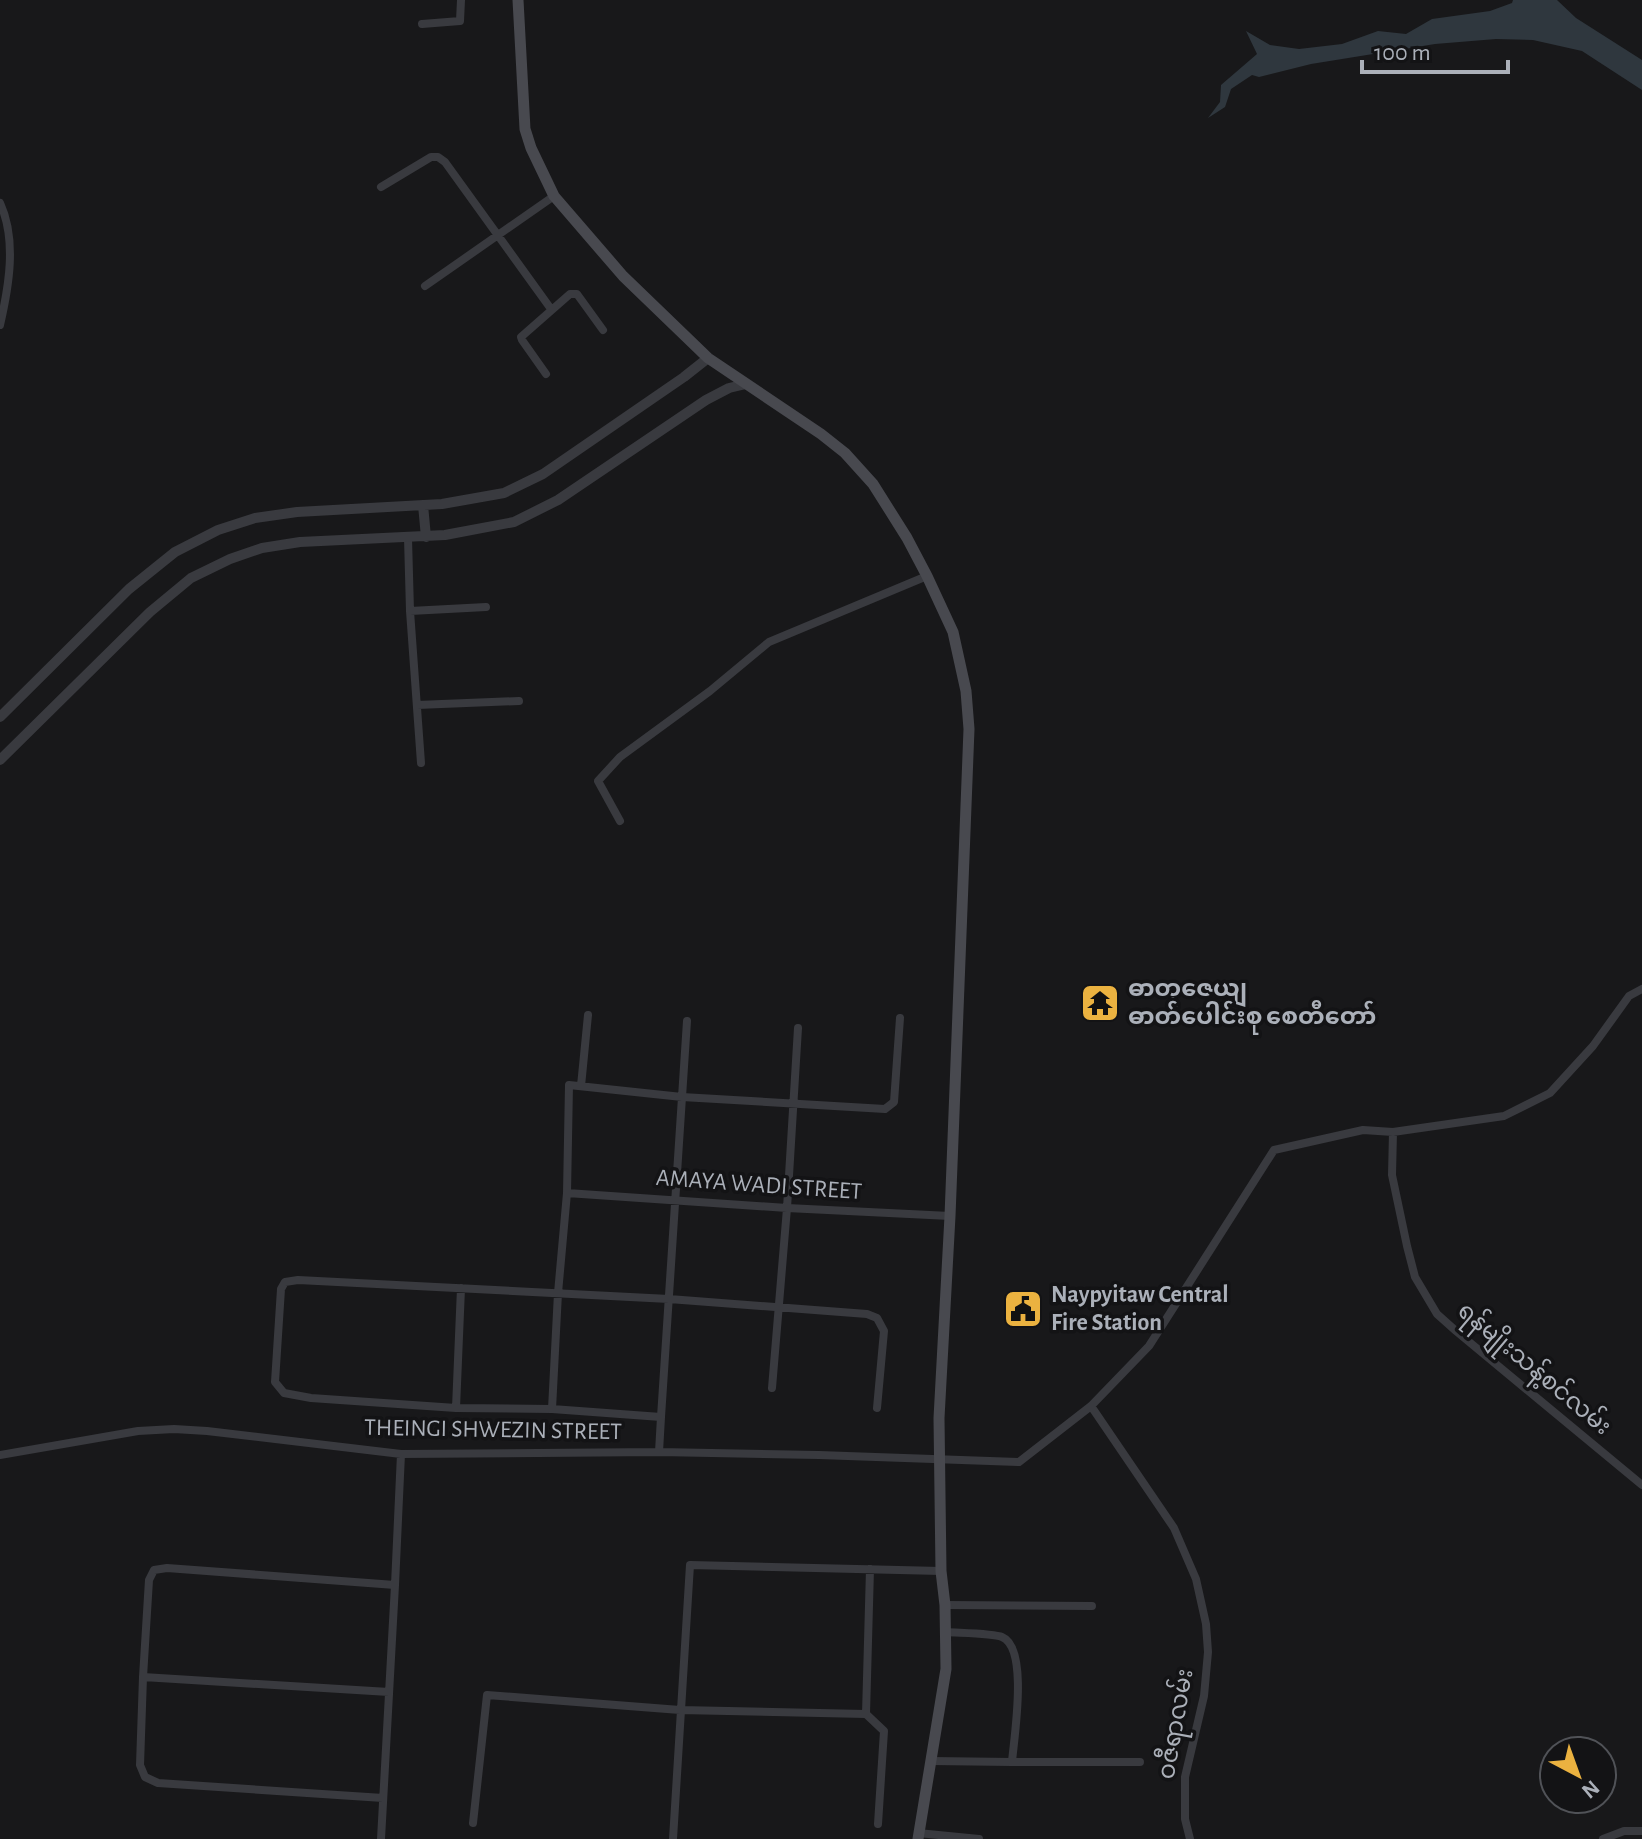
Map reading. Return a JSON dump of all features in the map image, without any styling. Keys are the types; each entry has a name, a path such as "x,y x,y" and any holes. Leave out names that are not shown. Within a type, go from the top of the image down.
{"main road":[{"path":"518,0 525,129 554,196 623,276 708,358 821,434 845,453 873,484 927,576 953,632 966,691 969,729 939,1418 946,1669 918,1836"}],"street":[{"path":"422,24 460,21 461,0"},
{"path":"381,187 431,157 445,162 551,309"},
{"path":"425,286 554,196"},
{"path":"0,203 6,215 9,239 9,285 0,325"},
{"path":"546,374 521,337 551,309 577,294 603,330"},
{"path":"0,717 129,589 185,546 218,530 255,518 297,512 442,504 504,493 543,474 708,358"},
{"path":"0,760 150,612 191,578 262,548 300,542 426,537 514,522 558,500 706,400 729,388 746,384"},
{"path":"423,505 426,537"},
{"path":"408,538 421,763"},
{"path":"620,821 598,781 620,757 710,691 769,642 927,576"},
{"path":"410,611 486,607"},
{"path":"417,705 519,701"},
{"name":"THEINGI SHWEZIN STREET","path":"0,1455 138,1431 174,1429 401,1454 659,1452 1019,1462 1091,1406 1149,1346 1274,1150 1363,1130 1393,1132 1504,1116 1550,1093 1593,1046 1629,996 1642,989"},
{"path":"581,1086 588,1015"},
{"path":"552,1409 567,1193 569,1085 682,1097 885,1109 894,1102 900,1018"},
{"path":"659,1452 687,1021"},
{"path":"772,1388 798,1028"},
{"name":"ရန်မျိုးသန့်စင်လမ်း","path":"1393,1132 1392,1175 1407,1246 1415,1277 1437,1314 1642,1485"},
{"name":"AMAYA WADI STREET","path":"567,1193 950,1216"},
{"path":"661,1417 552,1409 456,1408 311,1398 284,1393 275,1382 281,1289 285,1282 298,1280 669,1299 867,1314 877,1318 884,1331 877,1408"},
{"path":"456,1408 461,1288"},
{"name":"ဝဇီရာလမ်း","path":"1091,1406 1174,1528 1196,1579 1206,1624 1208,1652 1204,1696 1185,1777 1185,1819 1190,1839"},
{"path":"381,1839 401,1454"},
{"path":"673,1839 690,1565 941,1571"},
{"path":"383,1798 158,1783 145,1777 140,1765 143,1677 149,1580 154,1570 167,1568 395,1585"},
{"path":"866,1714 870,1569"},
{"path":"945,1605 1092,1606"},
{"path":"946,1632 1002,1637 1011,1644 1019,1683 1012,1762"},
{"path":"143,1677 389,1692"},
{"path":"473,1823 487,1695 680,1710 866,1714 884,1731 878,1824"},
{"path":"931,1761 1140,1762"},
{"path":"1603,1839 1624,1831 1642,1831"},
{"path":"918,1836 979,1839"}],"shaded area":[{"path":"1513,0 1557,0 1576,18 1642,60 1642,90 1582,51 1533,40 1496,39 1435,44 1311,64 1259,77 1252,75 1231,89 1225,107 1208,118 1220,102 1221,85 1257,54 1246,31 1270,45 1299,49 1342,44 1378,31 1406,34 1432,19 1490,11"}],"place":[{"name":"ဓာတုဇေယျ ဓာတ်ပေါင်းစု စေတီတော်","path":"1100,1003"},
{"name":"Naypyitaw Central Fire Station","path":"1023,1309"}]}
